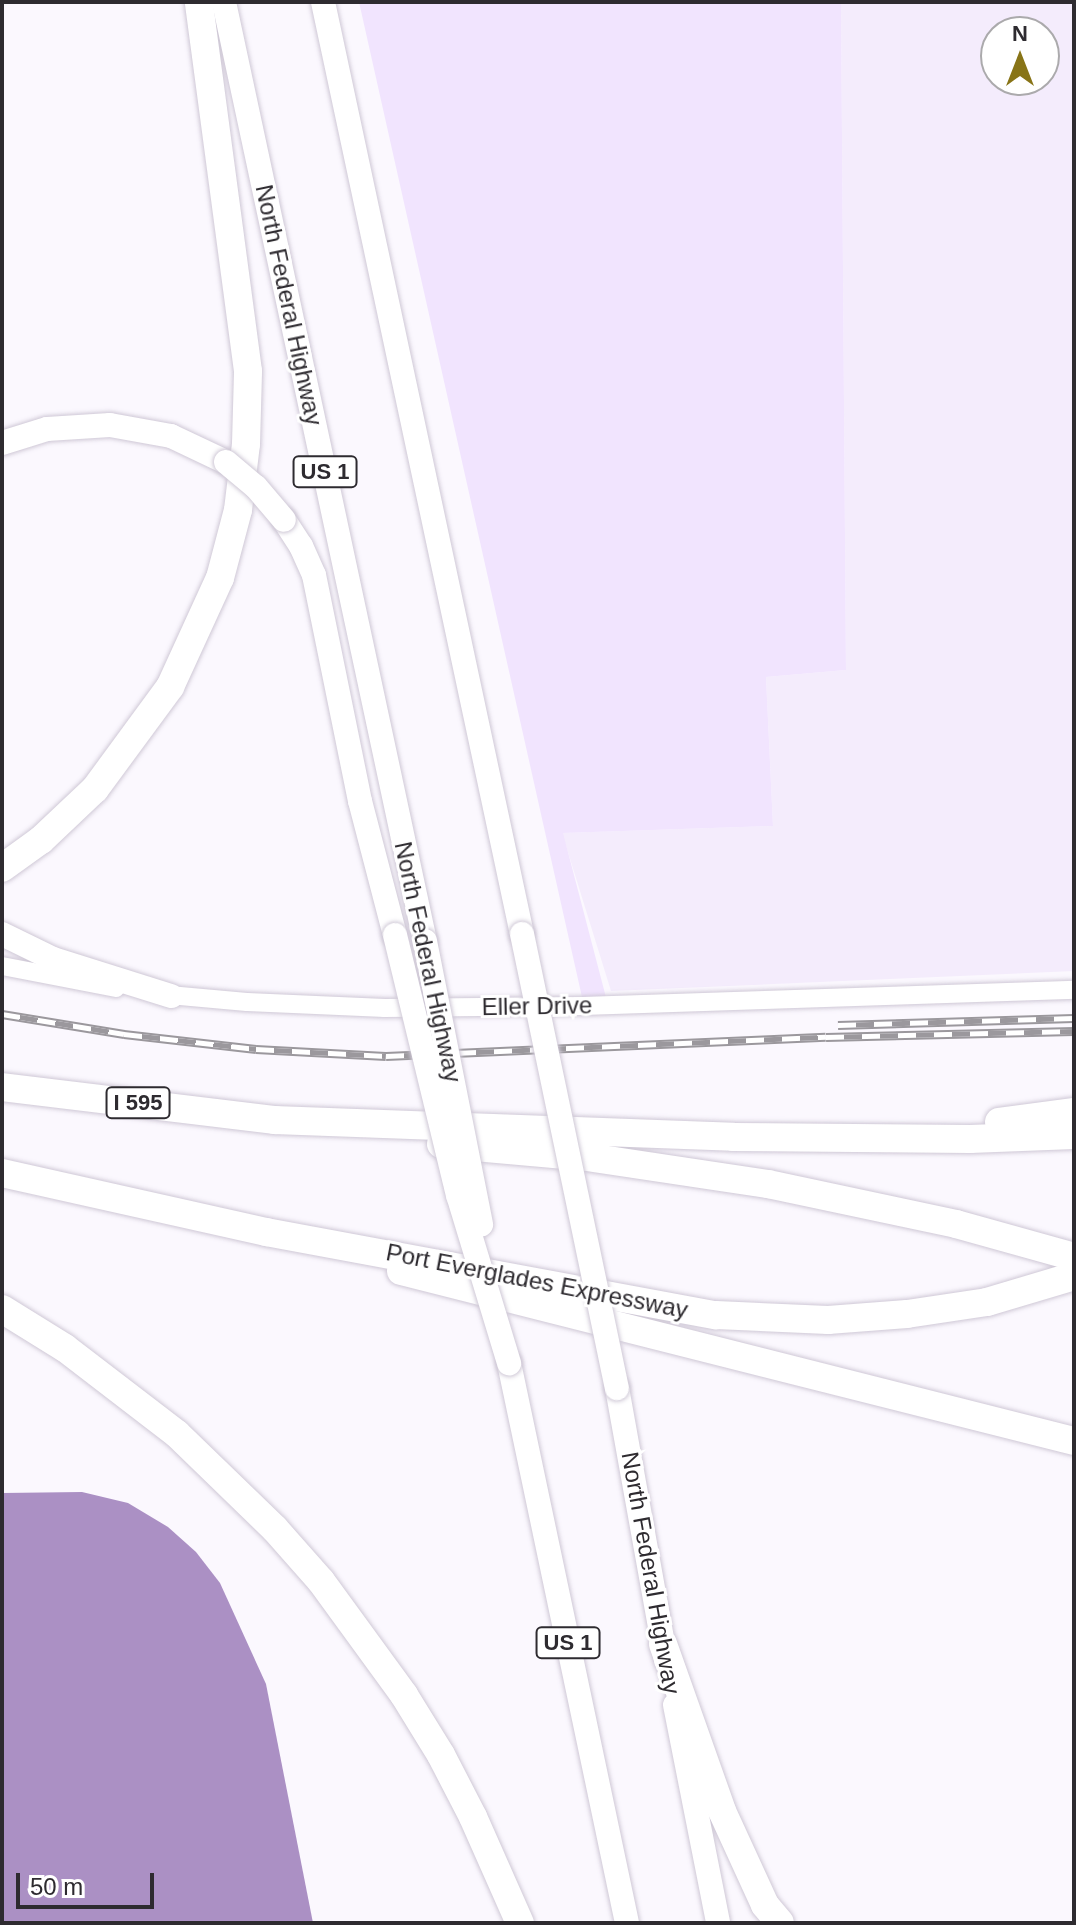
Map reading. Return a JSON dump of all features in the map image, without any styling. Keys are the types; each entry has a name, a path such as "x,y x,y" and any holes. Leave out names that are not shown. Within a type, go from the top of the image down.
{"highway":[{"path":"2,868 41,840 95,789 170,687 220,578 238,510 246,444 248,371 199,2"},
{"name":"I 595","path":"2,1087 274,1120"},
{"path":"835,1138 1074,1112"},
{"path":"274,1120 835,1138 1074,1135"},
{"path":"274,1120 431,1143 587,1157 702,1172 830,1195 1018,1239 1074,1257"},
{"name":"Port Everglades Expressway","path":"2,1173 266,1232 716,1315 789,1320 866,1318 987,1302 1074,1276"},
{"path":"266,1232 446,1283 1074,1441"},
{"path":"987,1302 1074,1295"},
{"path":"2,1309 65,1348 177,1434 275,1529 321,1581 404,1695 441,1755 473,1817 520,1923"},
{"path":"663,1644 722,1811 765,1905 780,1923"}],"main road":[{"name":"North Federal Highway","path":"224,2 425,941 509,1363 627,1923"},
{"name":"North Federal Highway","path":"323,2 617,1388 718,1923"},
{"path":"2,443 70,425 121,425 171,436 226,462 256,487 284,520 314,575 358,789 458,1195 509,1363"},
{"path":"2,934 53,959 171,996"}],"street":[{"name":"Eller Drive","path":"2,966 171,996 333,1007 584,1006 1074,990"}],"shaded area":[{"path":"359,2 841,2 846,670 766,677 773,826 563,833 608,1005 584,1006"},
{"path":"841,2 1074,2 1074,971 611,991 562,833 773,826 766,677 846,670"},
{"path":"82,1492 128,1503 168,1527 196,1552 220,1583 266,1684 313,1923 2,1923 2,1493"}],"railway":[{"path":"2,1014 124,1034 256,1049 386,1056 826,1037 1074,1031"},
{"path":"838,1025 1074,1018"}]}
